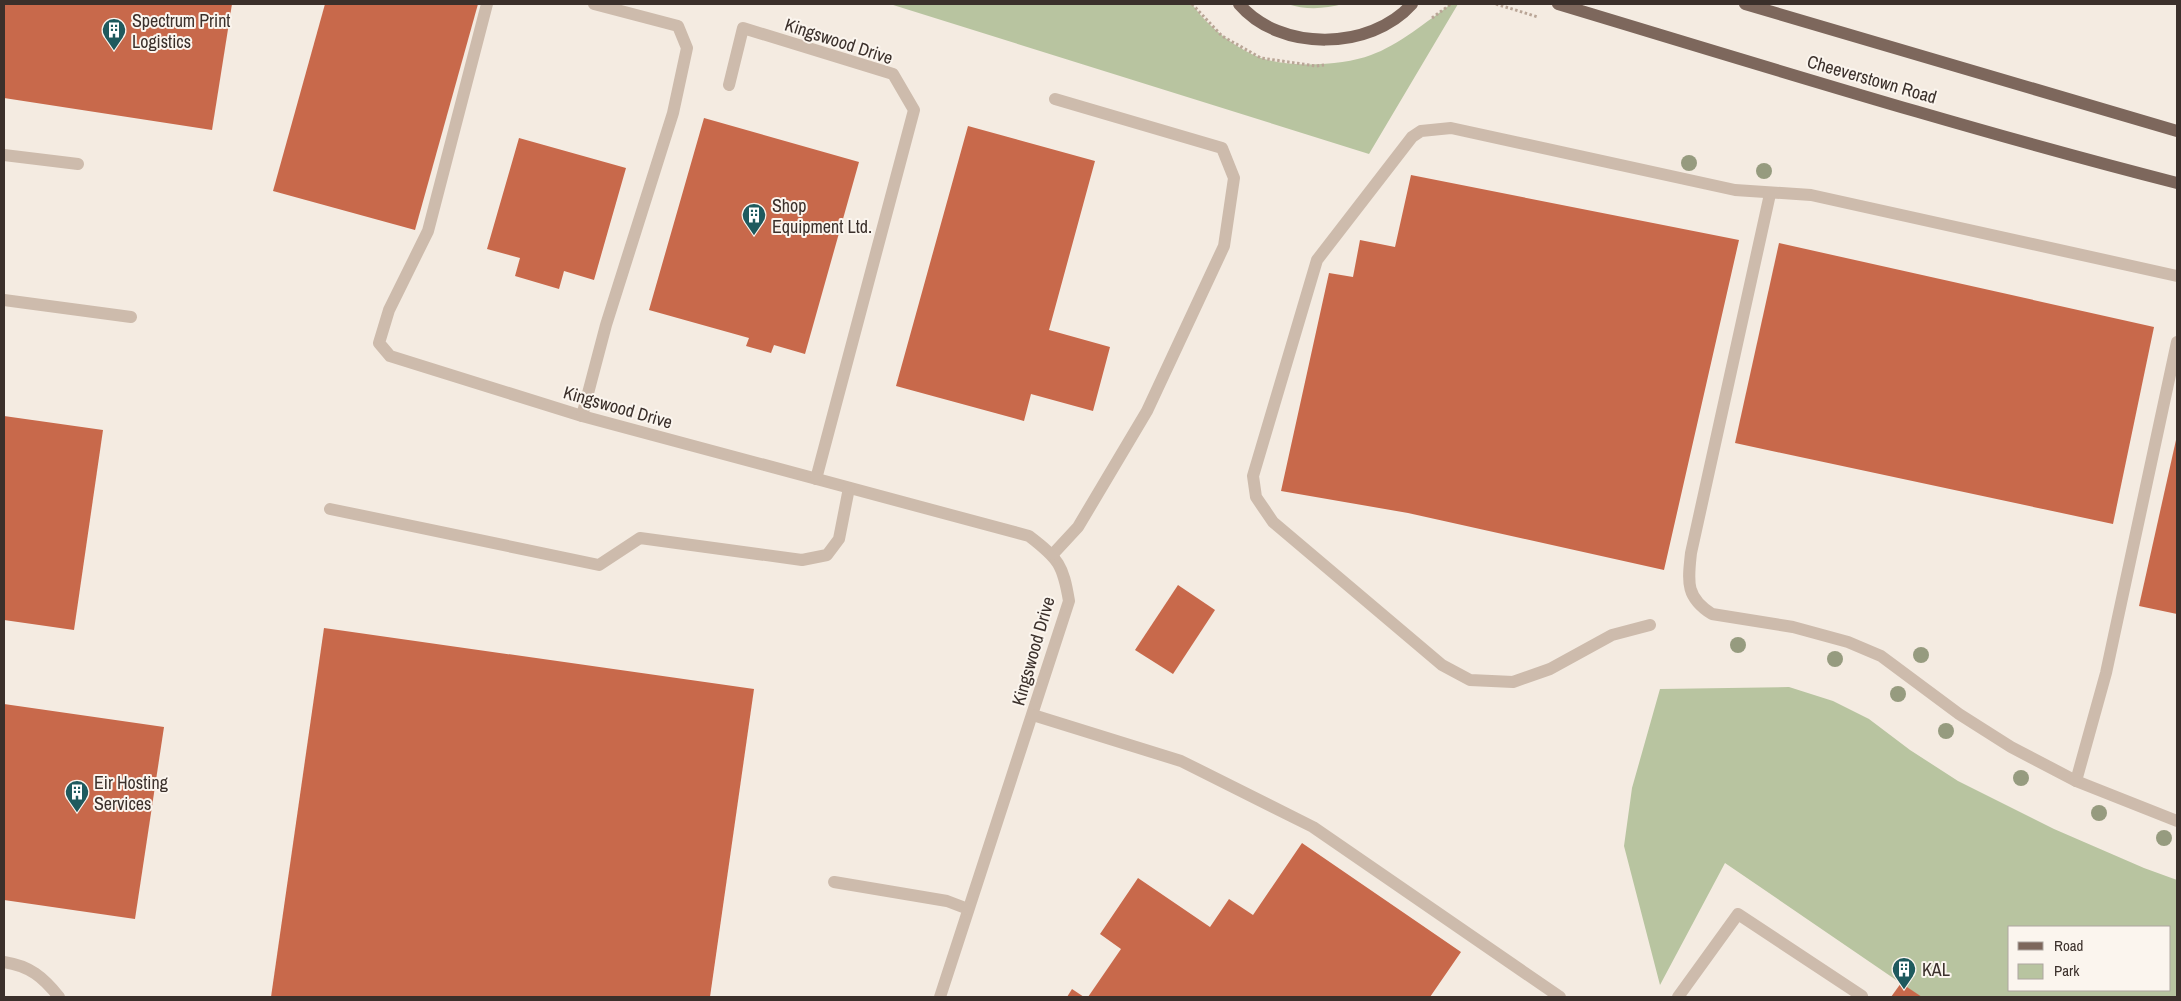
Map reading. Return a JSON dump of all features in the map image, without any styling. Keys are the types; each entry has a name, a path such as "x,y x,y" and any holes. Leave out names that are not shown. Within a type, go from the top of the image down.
{"main road":[{"path":"1239,4 1246,12 1283,33 1325,41 1367,34 1404,13 1412,4"},
{"name":"Cheeverstown Road","path":"1558,4 1954,122 2087,160 2177,183"},
{"name":"Cheeverstown Road","path":"1745,4 2177,131"}],"street":[{"name":"Kingswood Drive","path":"487,4 428,231 389,310 380,343 390,356 582,416 1030,536 1053,554 1065,574 1070,602 940,997"},
{"path":"582,416 606,325 673,114 687,48 678,26 594,4"},
{"name":"Kingswood Drive","path":"729,85 743,28 893,74 914,110 816,479"},
{"path":"1053,554 1078,527 1147,410 1201,298 1224,246 1234,178 1222,148 1055,99"},
{"path":"1650,625 1612,635 1550,669 1513,682 1470,680 1442,665 1273,522 1256,496 1254,476 1316,260 1412,137 1421,131 1451,128 1735,190 1770,194 1811,194 2177,276"},
{"path":"4,155 78,164"},
{"path":"1770,194 1691,554 1689,590 1702,608 1712,614 1793,627 1848,642 1881,656 1959,714 2012,747 2076,781 2177,820"},
{"path":"4,300 132,317"},
{"path":"2076,781 2106,673 2177,342"},
{"path":"330,508 599,565 640,538 802,560 827,555 839,539 849,488"},
{"path":"1033,715 1181,761 1312,827 1560,997"},
{"path":"834,882 947,901 968,910"},
{"path":"1678,997 1738,914 1862,996"},
{"path":"4,962 22,965 46,982 58,997"}],"green space":[{"path":"890,4 1192,4 1214,29 1232,43 1251,54 1286,63 1316,64 1346,62 1381,51 1412,32 1451,4 1458,4 1369,154"},
{"path":"1287,4 1343,4 1315,8"},
{"path":"1789,687 1833,701 1869,719 1910,750 1958,781 2054,829 2144,868 2177,880 2177,997 1921,997 1725,863 1660,985 1624,846 1632,788 1660,689"}],"building":[{"name":"Spectrum Print Logistics","path":"4,4 232,4 212,130 4,98"},
{"path":"325,4 478,4 415,230 273,191"},
{"name":"Shop Equipment Ltd.","path":"704,118 859,162 805,354 774,345 771,353 746,346 749,338 649,310"},
{"path":"968,126 1095,161 1049,330 1110,347 1093,411 1031,394 1024,421 896,386"},
{"path":"519,138 626,168 594,280 564,271 559,289 515,276 520,258 487,249"},
{"path":"1411,175 1739,240 1664,570 1408,513 1281,491 1329,273 1353,277 1360,240 1395,247"},
{"path":"1779,243 2154,327 2113,524 1735,443"},
{"path":"4,416 103,430 74,630 4,620"},
{"path":"2177,440 2177,614 2139,606"},
{"path":"1178,585 1215,610 1173,674 1135,650"},
{"path":"324,628 754,689 710,997 271,997"},
{"name":"Eir Hosting Services","path":"4,704 164,727 135,919 4,900"},
{"path":"1302,843 1461,952 1430,997 1088,997 1121,949 1100,934 1138,878 1210,927 1229,899 1253,915"},
{"name":"KAL","path":"1901,983 1922,997 1891,997"},
{"path":"1072,989 1084,997 1067,997"}],"place":[{"name":"Spectrum Print Logistics","path":"114,51"},
{"name":"Shop Equipment Ltd.","path":"754,236"},
{"name":"Eir Hosting Services","path":"77,813"},
{"name":"KAL","path":"1904,990"}]}
